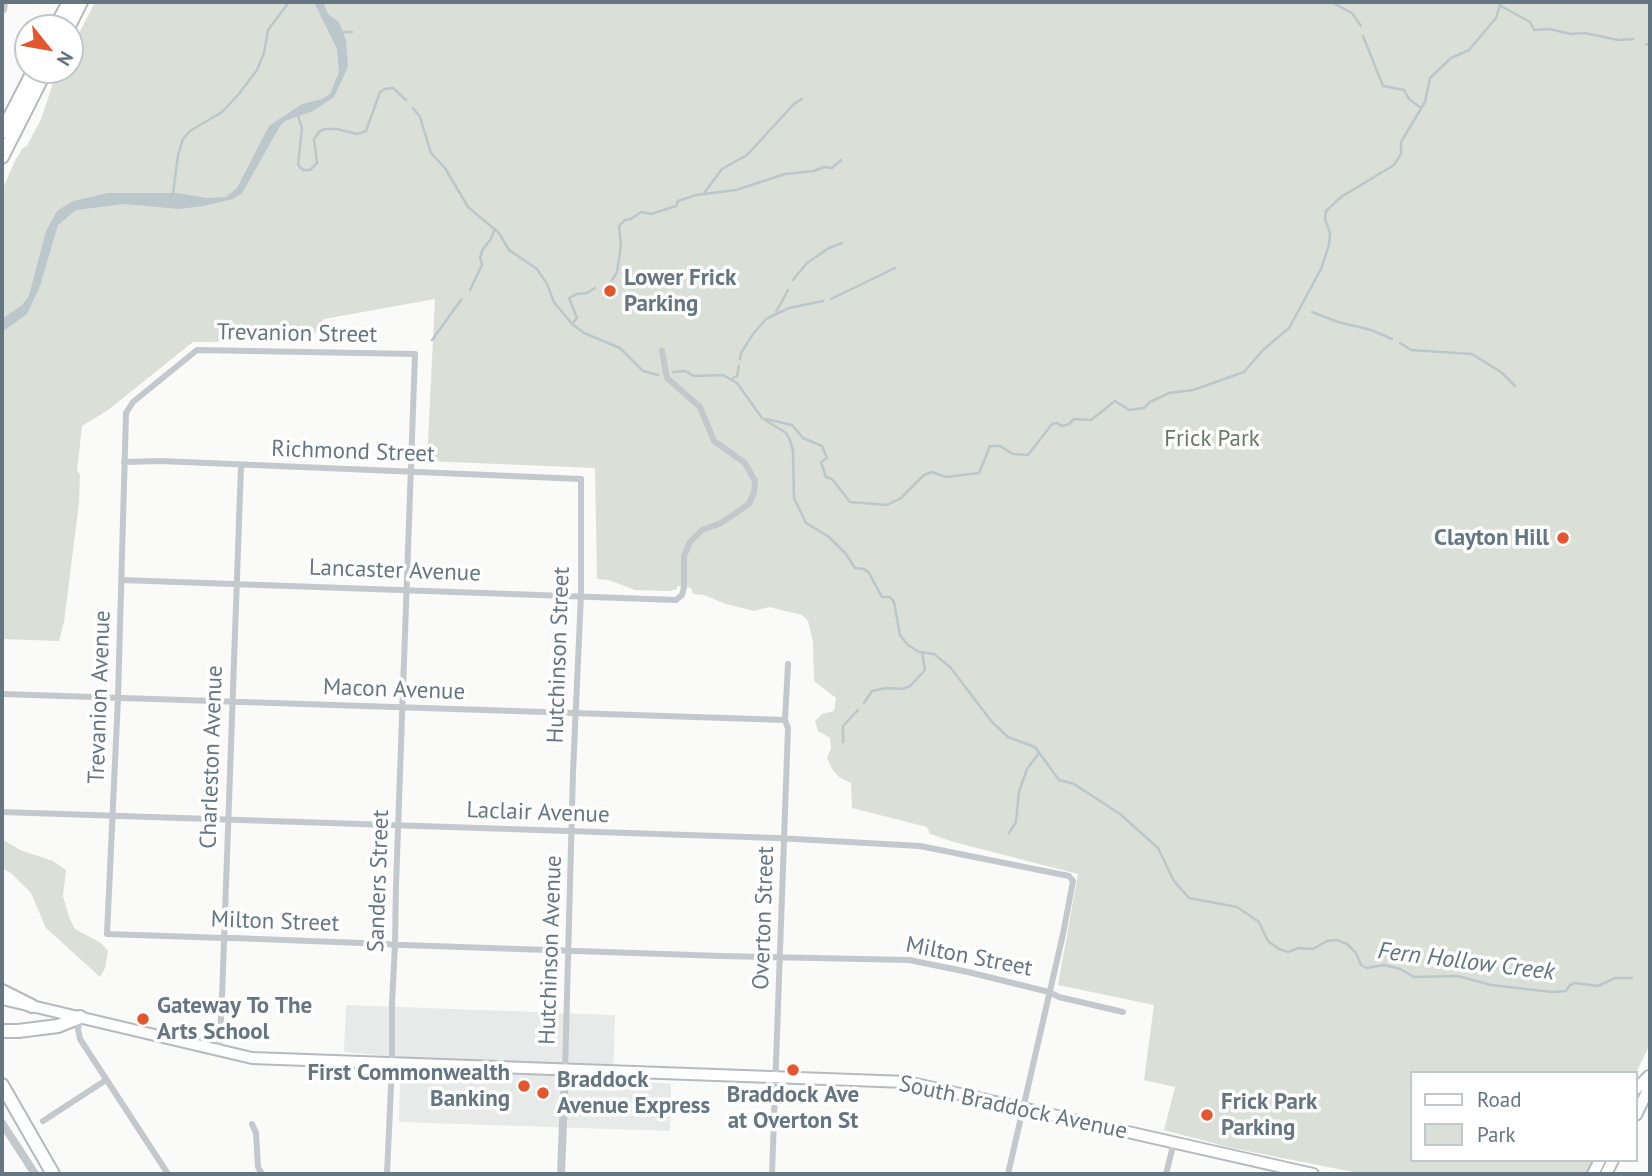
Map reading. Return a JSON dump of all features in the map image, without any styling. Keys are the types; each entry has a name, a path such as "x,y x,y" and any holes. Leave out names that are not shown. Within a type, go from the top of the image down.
{"highway":[{"path":"2,132 27,84"},
{"path":"2,157 39,84"},
{"path":"2,991 32,1006"},
{"path":"2,1031 58,1026 80,1017"},
{"path":"2,1085 53,1174"}],"main road":[{"name":"South Braddock Avenue","path":"2,999 252,1058 907,1082 1313,1174"},
{"path":"1638,1111 1647,1092 1649,1076"}],"street":[{"path":"4,10 5,2"},
{"name":"Trevanion Street","path":"124,462 128,407 197,351 415,354"},
{"name":"Lancaster Avenue","path":"121,580 676,600 682,595 684,587 684,556 690,542 702,530 721,523 749,504 755,481 744,463 714,441 701,407 667,378 662,351"},
{"name":"Sanders Street","path":"387,1174 415,354"},
{"name":"Richmond Street","path":"124,462 161,461 581,479"},
{"name":"Trevanion Avenue","path":"107,934 118,698 124,462"},
{"name":"Charleston Avenue","path":"217,1049 222,997 241,466"},
{"name":"Hutchinson Street","path":"572,831 581,595 581,479"},
{"name":"Overton Street","path":"772,1174 780,898 790,723 788,664"},
{"name":"Macon Avenue","path":"2,694 576,713 790,723"},
{"name":"Laclair Avenue","path":"2,812 785,839 932,847 1069,876 1073,881 1049,992"},
{"name":"Hutchinson Avenue","path":"565,1071 572,831"},
{"name":"Milton Street","path":"107,934 780,958 909,960 1123,1012"},
{"path":"1008,1174 1025,1109 1049,992"},
{"path":"80,1017 78,1033 168,1174"},
{"path":"561,1174 565,1071"},
{"path":"43,1121 106,1080"},
{"path":"2,1123 35,1174"},
{"path":"252,1124 256,1133 258,1167 262,1174"},
{"path":"1166,1174 1174,1142"}],"shaded area":[{"path":"314,2 323,2 328,14 339,22 346,41 348,67 334,97 313,111 285,121 280,126 242,193 233,199 179,209 124,204 76,210 58,225 40,286 27,314 2,332 2,319 22,305 29,296 46,231 57,211 73,201 108,193 178,193 206,198 226,197 237,188 269,126 302,104 330,94 339,72 337,49"},
{"path":"346,1005 615,1015 613,1079 671,1084 670,1131 399,1122 401,1057 344,1052"}],"green space":[{"name":"Frick Park","path":"95,2 1650,2 1650,1044 1637,1071 1410,1071 1410,1162 1592,1162 1586,1174 1363,1174 1232,1148 1164,1130 1175,1087 1144,1080 1154,1005 1058,985 1078,874 954,842 930,834 927,827 852,808 851,783 839,777 832,769 827,758 831,748 830,738 818,731 815,721 822,714 834,711 836,698 814,681 813,642 808,621 802,615 769,607 754,611 693,594 691,588 677,586 677,589 670,591 635,590 609,580 597,579 595,468 427,461 435,299 324,319 310,341 193,342 108,410 82,426 77,471 80,474 79,503 64,622 59,641 2,639 2,190 15,161 27,146 41,119 53,84 84,84 84,24"},
{"path":"2,839 20,850 53,861 66,870 63,896 75,929 101,943 108,951 105,968 100,977 46,928 31,893 2,868"}],"waterway":[{"path":"173,194 183,139 190,131 222,112 238,95 257,70 264,53 268,30 289,2"},
{"path":"1331,2 1352,13 1361,26"},
{"path":"766,419 792,425 803,438 822,446 827,458 821,462 826,477 832,479 850,502 887,505 901,498 924,475 932,472 946,477 979,473 990,446 1000,446 1013,454 1028,455 1052,424 1062,426 1074,419 1091,420 1115,401 1129,410 1144,408 1169,393 1193,390 1244,372 1263,350 1289,328 1321,269 1329,245 1326,211 1341,197 1394,165 1401,154 1401,142 1425,102 1430,78 1451,58 1469,50 1496,18 1501,2"},
{"path":"1501,6 1530,22 1534,30 1549,29 1618,40 1633,39"},
{"path":"341,32 352,32"},
{"path":"1363,36 1383,86 1404,90 1409,99 1421,108"},
{"path":"1646,44 1650,46"},
{"name":"Fern Hollow Creek","path":"298,116 302,128 298,165 303,170 310,170 317,163 314,139 320,131 337,129 357,134 366,131 380,92 385,89 393,88 406,100"},
{"path":"704,193 722,169 747,155 794,104 802,99"},
{"name":"Fern Hollow Creek","path":"413,108 420,117 431,153 445,168 468,207 499,233 509,250 537,269 554,302 572,324 584,333 620,348 643,371 658,375"},
{"path":"612,280 617,272 621,245 619,226 625,220 641,212 651,214 676,206 678,201 696,195 736,190 785,174 832,168 841,160"},
{"path":"470,290 482,265 480,257 483,249 495,229"},
{"path":"793,280 807,263 829,248 842,243"},
{"path":"831,299 895,268"},
{"path":"572,324 577,318 569,298 595,288"},
{"path":"776,312 788,290"},
{"path":"432,340 461,300"},
{"path":"740,359 753,334 766,319 789,308 823,301"},
{"path":"1312,312 1392,339"},
{"path":"1400,343 1411,350 1472,354 1501,372 1515,386"},
{"path":"733,378 737,376 739,366"},
{"name":"Fern Hollow Creek","path":"673,372 685,371 694,376 723,375 737,383 762,418 786,433 790,440 793,451 794,498 806,523 829,537 846,554 855,568 869,573 882,597 890,597 894,602 900,635 908,645 919,652 934,654 950,667 992,722 1008,737 1035,747 1059,780 1074,784 1120,814 1158,848 1174,881 1189,898 1237,907 1259,922 1268,941 1279,949 1288,952 1299,948 1313,949 1327,941 1337,940 1347,944 1356,953 1361,965 1367,968 1384,965 1400,969 1414,977 1458,976 1491,985 1552,992 1566,991 1575,983 1598,986 1615,978 1632,978"},
{"path":"864,703 872,691 910,686 925,670 922,652"},
{"path":"843,742 843,726 858,710"},
{"path":"1009,833 1016,822 1019,792 1027,769 1039,753"}],"place":[{"name":"Lower Frick Parking","path":"610,291"},
{"name":"Clayton Hill","path":"1563,538"},
{"name":"Gateway To The Arts School","path":"143,1019"},
{"name":"Braddock Ave at Overton St","path":"793,1070"},
{"name":"First Commonwealth Banking","path":"524,1086"},
{"name":"Braddock Avenue Express","path":"543,1093"},
{"name":"Frick Park Parking","path":"1207,1115"}]}
